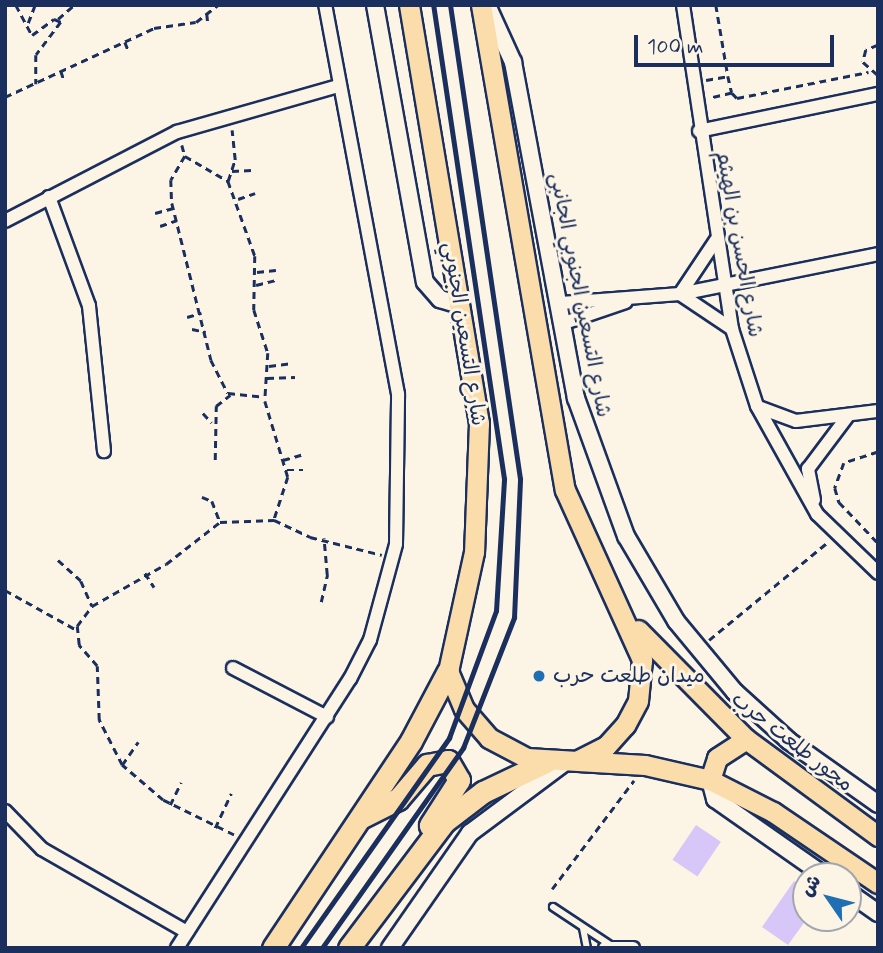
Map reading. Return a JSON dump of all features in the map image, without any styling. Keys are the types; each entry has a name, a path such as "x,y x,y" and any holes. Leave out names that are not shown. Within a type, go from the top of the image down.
{"highway":[{"name":"شارع التسعين الجنوبي","path":"273,948 362,817 448,671"},
{"path":"362,817 398,799 427,765 448,761 458,780 433,817 427,841"},
{"path":"349,948 427,841 483,792 561,762"}],"main road":[{"name":"شارع التسعين الجنوبي","path":"409,5 476,390 480,485 466,607 448,671"},
{"path":"481,5 562,479 585,543 626,616 642,660 638,701 617,736 561,762"},
{"name":"محور طلعت حرب","path":"626,616 746,739 876,831"},
{"path":"448,671 480,729 514,753 561,762 645,765 710,780 773,812 878,883"},
{"path":"710,780 725,749 746,739"}],"street":[{"path":"177,948 327,717 370,640 393,559 400,497 398,394 325,5"},
{"path":"375,5 425,282 440,299 460,305"},
{"name":"شارع التسعين الجنوبي الجانبى","path":"487,5 513,62 592,454 653,586 699,649 759,716 878,804"},
{"name":"شارع الحسن بن الهيثم","path":"683,5 690,84 732,329 757,406 817,514 836,536 878,573"},
{"path":"5,221 177,132 229,115 339,86"},
{"path":"699,131 878,94"},
{"path":"49,197 92,317 104,451"},
{"path":"680,294 716,240"},
{"path":"561,303 628,302 680,294 878,254"},
{"path":"680,294 732,329"},
{"path":"564,323 628,302"},
{"path":"757,406 796,421 878,411"},
{"path":"817,514 808,469 848,416"},
{"path":"233,668 327,717"},
{"path":"390,948 470,833 561,762"},
{"path":"710,780 715,799 805,862"},
{"path":"5,811 42,849 187,932"},
{"path":"862,902 878,913"},
{"path":"608,947 633,948"}],"lane":[{"path":"553,907 608,947"},
{"path":"583,928 587,948"}],"path":[{"path":"16,5 32,34 58,20 74,5"},
{"path":"28,23 35,5"},
{"path":"5,97 125,42 207,13 218,5"},
{"path":"716,5 728,76 732,93 737,98 868,72 878,75"},
{"path":"207,13 208,23"},
{"path":"36,84 36,55 60,30 58,20"},
{"path":"125,42 129,52"},
{"path":"868,72 863,56 878,45"},
{"path":"61,71 65,80"},
{"path":"690,84 728,76"},
{"path":"693,102 732,93"},
{"path":"228,181 232,171 229,115"},
{"path":"177,132 185,156 228,181 237,199 257,272 254,310 269,366 264,397 287,470 274,520"},
{"path":"185,156 171,180 174,208 215,372 230,395"},
{"path":"232,171 252,170"},
{"path":"237,199 255,193"},
{"path":"155,213 174,208"},
{"path":"160,226 178,220"},
{"path":"257,272 276,270"},
{"path":"256,285 276,281"},
{"path":"187,317 202,313"},
{"path":"192,329 206,332"},
{"path":"269,366 292,363"},
{"path":"267,378 295,377"},
{"path":"215,460 212,423 217,405 230,395 264,397"},
{"path":"203,413 212,423"},
{"path":"878,452 844,463 835,488 839,502 878,543"},
{"path":"283,460 301,455"},
{"path":"287,470 303,470"},
{"path":"202,497 212,501 220,522"},
{"path":"246,840 170,805 122,765 99,720 97,666 79,645 77,631 92,606 220,522 274,520 393,559"},
{"path":"699,649 836,536"},
{"path":"320,602 327,575 324,537"},
{"path":"58,560 80,581 92,606"},
{"path":"145,573 154,587"},
{"path":"5,590 77,631"},
{"path":"122,765 138,742"},
{"path":"552,889 645,765"},
{"path":"170,805 181,782"},
{"path":"215,828 231,794"}],"building":[{"path":"696,825 721,842 697,877 673,860"},
{"path":"792,884 792,932 797,932 788,945 762,927"}],"railway":[{"path":"301,948 449,738 496,611 504,479 433,5"},
{"path":"322,948 463,748 514,618 520,479 450,5"}],"place":[{"name":"ميدان طلعت حرب","path":"539,676"}]}
